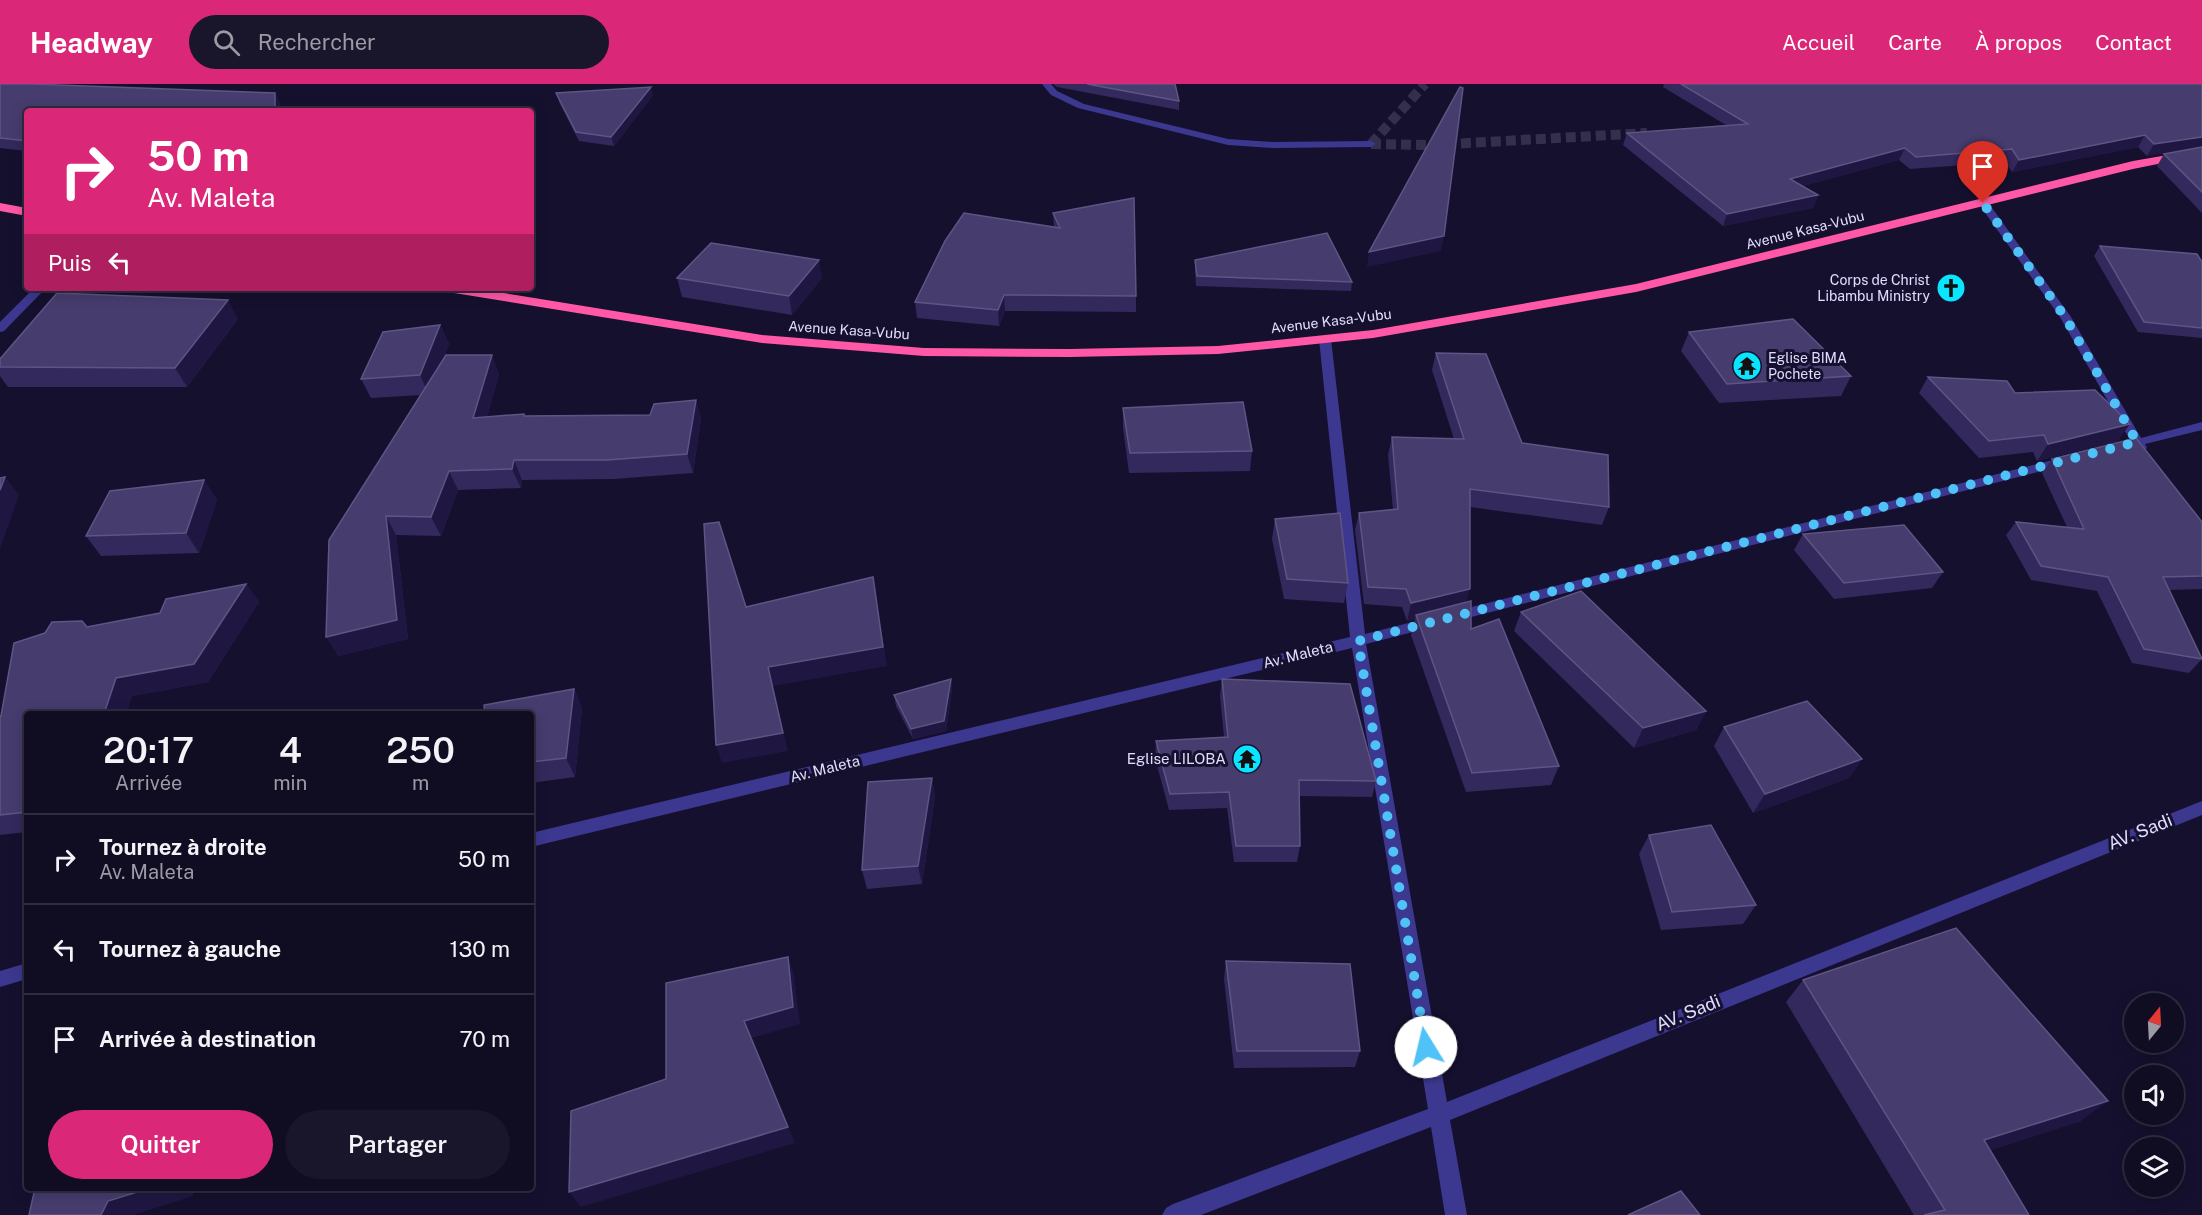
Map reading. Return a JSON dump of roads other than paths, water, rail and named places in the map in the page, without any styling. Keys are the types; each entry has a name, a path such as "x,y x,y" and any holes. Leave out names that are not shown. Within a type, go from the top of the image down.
{"highway":[{"name":"Avenue Kasa-Vubu","path":"466,291 762,339 924,352 1069,353 1218,350 1373,334 1636,288 2133,165 2202,152"},
{"path":"0,207 24,211"}],"street":[{"path":"1046,84 1054,93 1081,106 1228,142 1273,145 1371,144"},
{"path":"1983,203 2065,317 2150,461"},
{"path":"0,328 37,291"},
{"path":"1325,339 1358,641 1437,1115 1456,1215"},
{"path":"2103,451 2202,426"},
{"name":"Av. Maleta","path":"534,839 1358,641 2080,457"},
{"name":"AV. Sadi","path":"1173,1215 1437,1115 2202,808"},
{"path":"0,979 24,972"}],"tunnel":[{"path":"1425,84 1371,144 1432,145 1647,133"}],"place":[{"name":"Corps de Christ Libambu Ministry","path":"1951,288"},
{"name":"Eglise BIMA Pochete","path":"1747,366"},
{"name":"Eglise LILOBA","path":"1247,759"}]}
